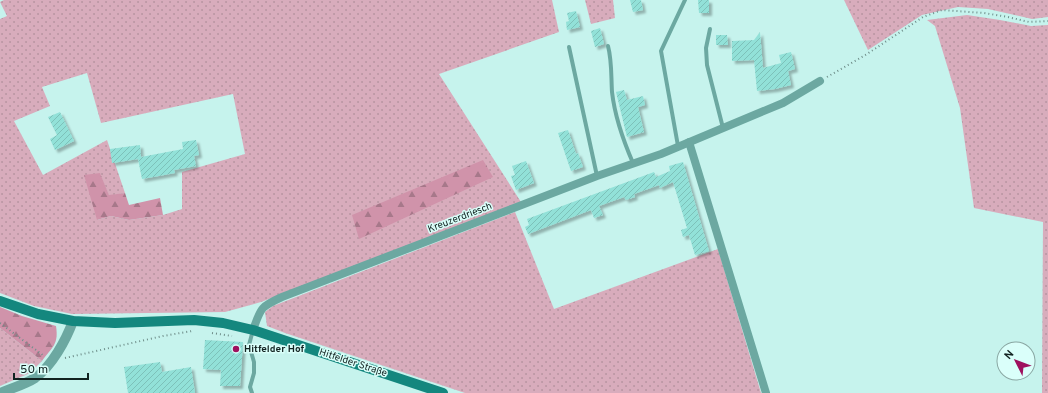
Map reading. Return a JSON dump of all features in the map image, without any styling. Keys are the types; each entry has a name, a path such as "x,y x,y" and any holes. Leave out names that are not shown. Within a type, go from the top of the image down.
{"main road":[{"name":"Hitfelder Straße","path":"0,301 38,314 73,321 115,323 194,320 223,323 253,330 443,393"}],"street":[{"name":"Kreuzerdriesch","path":"253,330 259,313 265,305 282,297 689,142 783,103 820,81"},
{"path":"689,142 766,393"},
{"path":"0,393 34,378 51,361 64,342 73,321"}],"lane":[{"path":"678,146 661,51 685,0"},
{"path":"710,29 706,48 707,65 723,128"},
{"path":"569,46 597,176"},
{"path":"608,46 611,56 612,91 618,127 633,164"},
{"path":"252,393 250,387 254,374 254,362 249,345 253,330"}],"path":[{"path":"820,81 867,54 923,17 942,10 984,13 1029,22 1048,21"},
{"path":"0,323 51,361 194,330"},
{"path":"208,332 250,340"}],"shaded area":[{"path":"4,0 552,0 559,32 439,74 521,202 261,302 225,312 72,314 34,306 0,293 0,19 7,16 0,2","holes":["87,73 101,123 233,94 245,154 182,172 182,209 163,215 129,220 111,216 97,220 100,174 109,196 125,193 107,140 43,175 14,121 50,106 42,87"]},
{"path":"585,0 613,0 615,18 591,24"},
{"path":"844,0 1048,0 1048,17 1032,19 988,9 958,7 922,15 868,50"},
{"path":"967,15 1031,26 1048,25 1048,393 1042,393 1043,222 974,208 960,108 935,26 927,20"},
{"path":"515,212 554,309 718,249 761,393 465,393 267,326 265,312 273,306"},
{"path":"0,328 42,361 30,373 0,386"}],"green space":[{"path":"483,160 493,177 359,239 352,215"},
{"path":"100,173 109,195 125,193 129,205 160,198 163,215 129,220 111,216 97,220 84,175"},
{"path":"0,307 22,316 56,326 56,342 42,361 0,328"}],"building":[{"path":"630,0 641,0 643,10 633,12"},
{"path":"698,0 709,0 709,13 699,13"},
{"path":"576,11 580,27 567,30 566,22 569,21 567,13"},
{"path":"600,28 604,44 595,47 591,31"},
{"path":"760,32 763,68 781,63 779,55 791,52 795,69 788,71 791,85 757,91 754,60 732,61 732,41 754,40"},
{"path":"716,35 727,35 728,45 716,45"},
{"path":"624,90 627,100 643,96 645,105 638,107 644,132 627,137 616,92"},
{"path":"60,112 74,141 55,150 50,139 57,135 48,117"},
{"path":"568,130 576,154 578,153 583,167 571,171 558,133"},
{"path":"196,140 199,155 194,156 196,166 174,170 175,173 142,179 138,159 112,163 110,149 140,145 141,157 183,149 182,142"},
{"path":"526,161 534,183 516,190 511,176 515,175 512,166"},
{"path":"683,162 709,251 695,255 689,235 683,237 681,230 687,228 673,182 660,188 659,185 634,194 635,197 626,200 624,197 599,206 603,215 594,218 591,210 528,234 525,227 529,225 527,219 654,172 656,177 670,171 669,166"},
{"path":"205,340 243,342 240,386 220,386 221,370 203,369"},
{"path":"160,362 162,372 191,367 195,393 128,393 124,367"}],"place":[{"name":"Hitfelder Hof","path":"236,349"}]}
